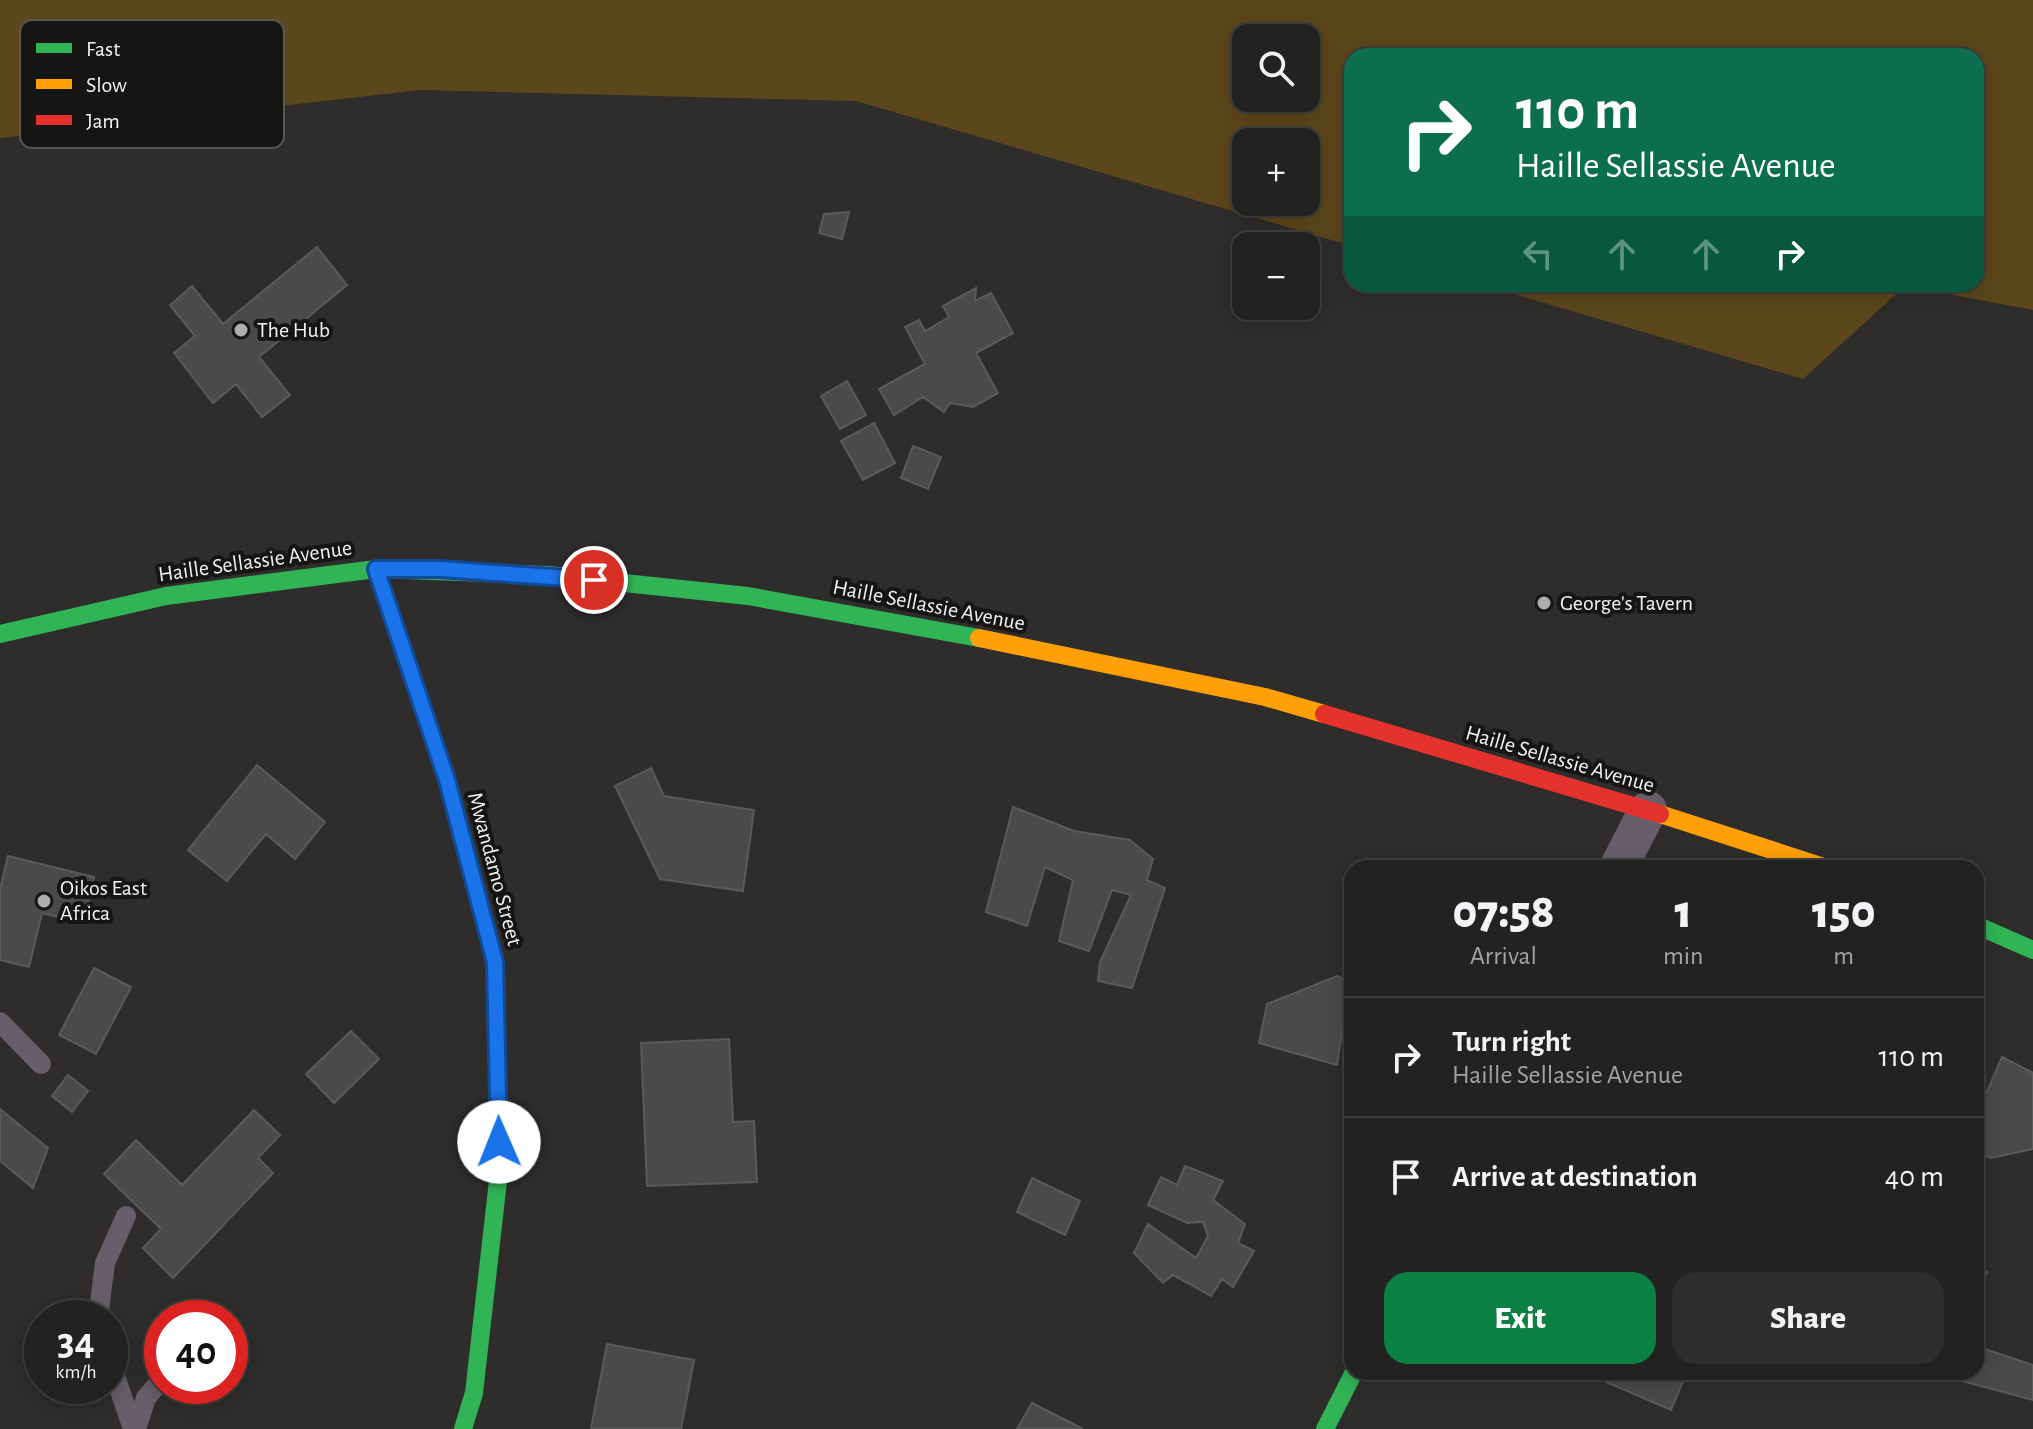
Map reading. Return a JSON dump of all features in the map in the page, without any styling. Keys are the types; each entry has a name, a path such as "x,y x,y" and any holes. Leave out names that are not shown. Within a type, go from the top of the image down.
{"street":[{"name":"Haille Sellassie Avenue","path":"0,634 166,596 376,569 548,575 676,588 808,606 1265,697 1648,810 1802,860"},
{"name":"Mwandamo Street","path":"376,569 447,780 495,962 499,1172 474,1393 463,1429"},
{"path":"1622,860 1648,810"},
{"path":"1984,929 2033,950"},
{"path":"1325,1429 1350,1380"}],"lane":[{"path":"0,1022 41,1064"},
{"path":"100,1300 105,1263 126,1216"},
{"path":"134,1429 144,1403"},
{"path":"125,1404 134,1429"}],"shaded area":[{"path":"0,0 2033,0 2033,310 1937,292 1984,292 1984,48 1344,48 1344,244 1320,237 1320,232 1304,232 1249,216 1320,216 1320,128 1232,128 1232,211 856,101 420,90 284,106 284,20 20,20 20,136 0,138"},
{"path":"1507,292 1898,292 1803,379"}],"building":[{"path":"849,212 842,239 819,233 824,214"},
{"name":"The Hub","path":"317,247 347,285 259,357 290,395 262,417 236,384 213,403 174,353 195,336 170,305 192,286 223,324"},
{"path":"976,288 975,301 991,293 1013,333 976,353 998,393 973,407 950,403 944,412 923,397 894,415 879,389 925,364 905,327 919,320 925,331 949,317 943,306"},
{"path":"847,381 866,415 840,429 821,396"},
{"path":"874,423 895,463 863,480 841,441"},
{"path":"913,446 941,457 928,489 901,478"},
{"path":"257,765 325,822 295,859 266,834 227,881 188,850"},
{"path":"651,768 664,796 754,810 743,891 660,879 615,786"},
{"path":"1013,807 1074,831 1130,840 1153,859 1147,880 1165,888 1132,988 1098,981 1100,962 1131,895 1112,890 1089,951 1059,941 1073,880 1045,867 1027,926 986,912"},
{"name":"Oikos East Africa","path":"8,856 94,877 83,923 42,913 29,967 0,960 0,889"},
{"path":"94,968 131,987 96,1054 59,1035"},
{"path":"1337,976 1344,980 1344,1017 1337,1065 1259,1043 1267,1004"},
{"path":"351,1031 379,1059 334,1103 306,1074"},
{"path":"729,1039 733,1122 754,1121 757,1182 647,1186 641,1043"},
{"path":"2002,1057 2033,1073 2033,1149 1991,1158 1984,1155 1984,1091 1987,1092"},
{"path":"68,1075 88,1091 72,1112 52,1096"},
{"path":"0,1109 48,1148 33,1188 0,1161"},
{"path":"254,1110 280,1135 258,1158 273,1173 173,1278 143,1248 161,1229 104,1174 136,1140 182,1185"},
{"path":"1185,1166 1223,1181 1213,1200 1245,1224 1238,1243 1254,1251 1233,1287 1222,1279 1211,1296 1173,1275 1163,1283 1134,1253 1148,1224 1196,1258 1208,1236 1203,1222 1187,1223 1148,1205 1161,1177 1177,1185"},
{"path":"1032,1178 1080,1201 1065,1235 1017,1212"},
{"path":"607,1344 694,1360 681,1429 591,1429"},
{"path":"1984,1349 2033,1365 2033,1400 1958,1380 1984,1380"},
{"path":"1602,1380 1684,1380 1671,1410"},
{"path":"1032,1403 1083,1429 1017,1429"}],"traffic: fast":[{"path":"376,569 447,780 495,962 499,1172 474,1393 463,1429"},
{"path":"0,634 166,596 376,569 548,575 748,596 979,638"},
{"path":"1984,929 2033,950"},
{"path":"1325,1429 1350,1380"}],"traffic: slow":[{"path":"979,638 1265,697 1324,714"},
{"path":"1660,814 1802,860"}],"traffic: jam":[{"path":"1324,714 1660,814"}],"place":[{"name":"The Hub","path":"241,330"},
{"name":"George's Tavern","path":"1544,603"},
{"name":"Oikos East Africa","path":"44,901"}],"route":[{"path":"499,1142 495,962 447,780 376,569 440,569 594,580"}]}
